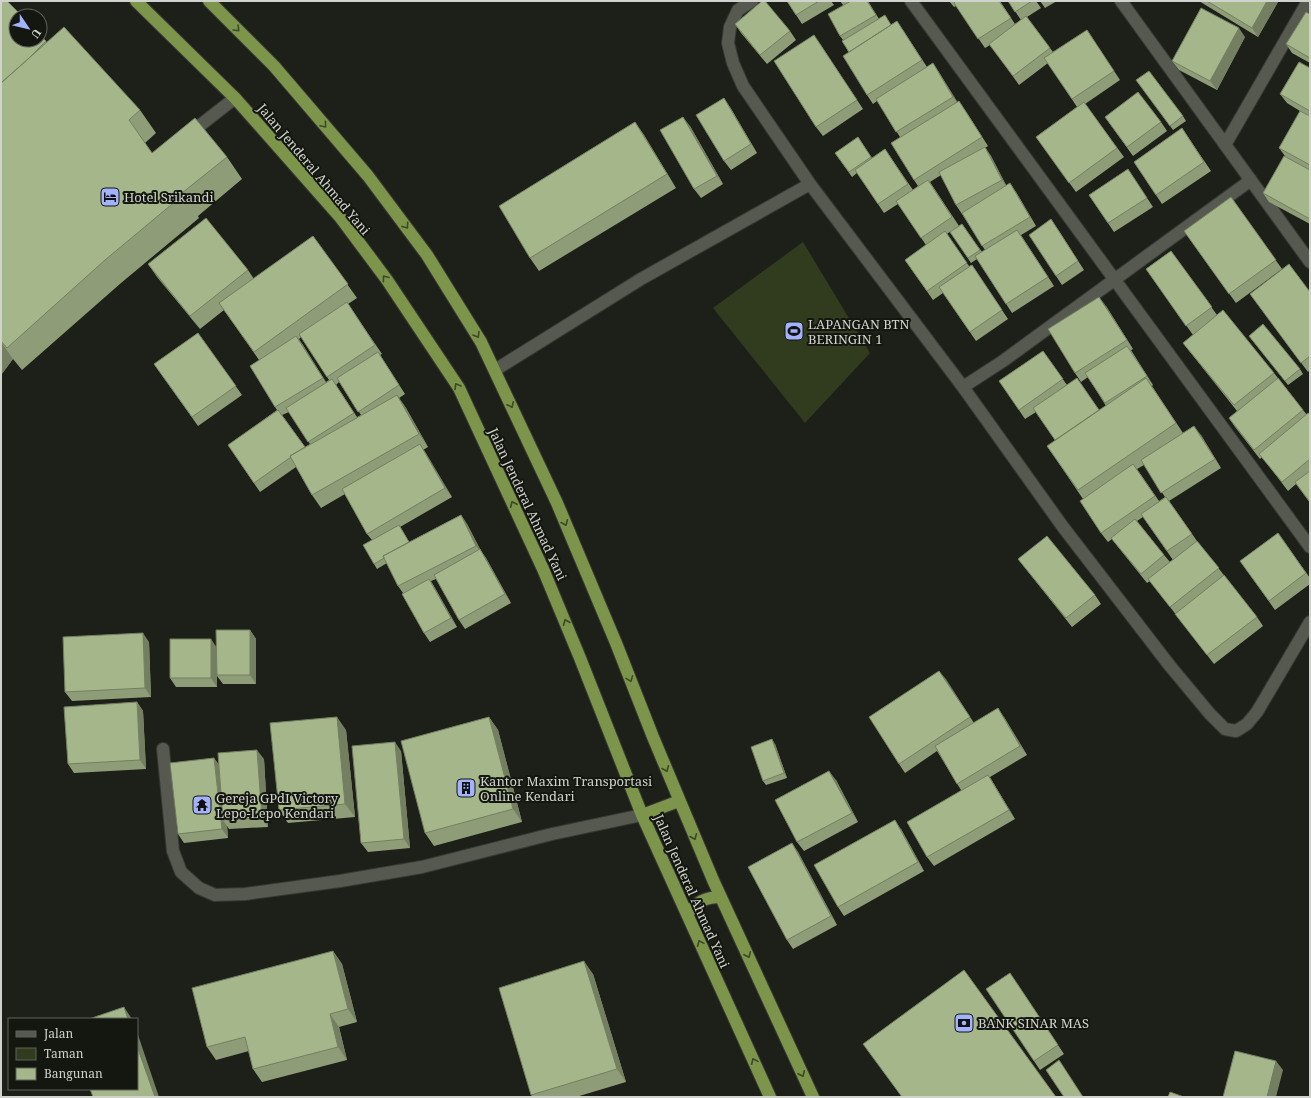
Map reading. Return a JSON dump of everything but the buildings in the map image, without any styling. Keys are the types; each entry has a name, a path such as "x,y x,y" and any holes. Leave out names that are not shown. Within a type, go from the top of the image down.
{"highway":[{"name":"Jalan Jenderal Ahmad Yani","path":"136,1 235,98 340,217 387,280 459,388 543,569 642,815 770,1097"},
{"name":"Jalan Jenderal Ahmad Yani","path":"209,1 274,66 368,176 427,255 481,342 557,503 616,643 679,801 721,897 813,1097"},
{"path":"642,815 679,801"},
{"path":"687,914 697,904 710,897 721,897"}],"street":[{"path":"752,1 738,10 730,27 728,43 733,63 743,86 810,184 963,387 1073,540 1170,666 1210,714 1225,729 1236,730 1247,724 1256,712 1310,622"},
{"path":"911,1 1310,547"},
{"path":"1225,145 1308,1"},
{"path":"1122,2 1310,262"},
{"path":"178,142 235,98"},
{"path":"963,387 1003,361 1251,180"},
{"path":"495,370 640,279 810,184"},
{"path":"163,749 173,851 181,872 199,888 215,895 245,894 340,881 422,867 552,834 642,815"}],"green space":[{"name":"LAPANGAN BTN BERINGIN 1","path":"803,242 870,353 805,423 713,308"}],"place":[{"name":"Hotel Srikandi","path":"110,197"},
{"name":"LAPANGAN BTN BERINGIN 1","path":"794,331"},
{"name":"Kantor Maxim Transportasi Online Kendari","path":"466,788"},
{"name":"Gereja GPdI Victory Lepo-Lepo Kendari","path":"202,805"},
{"name":"BANK SINAR MAS","path":"964,1023"}]}
